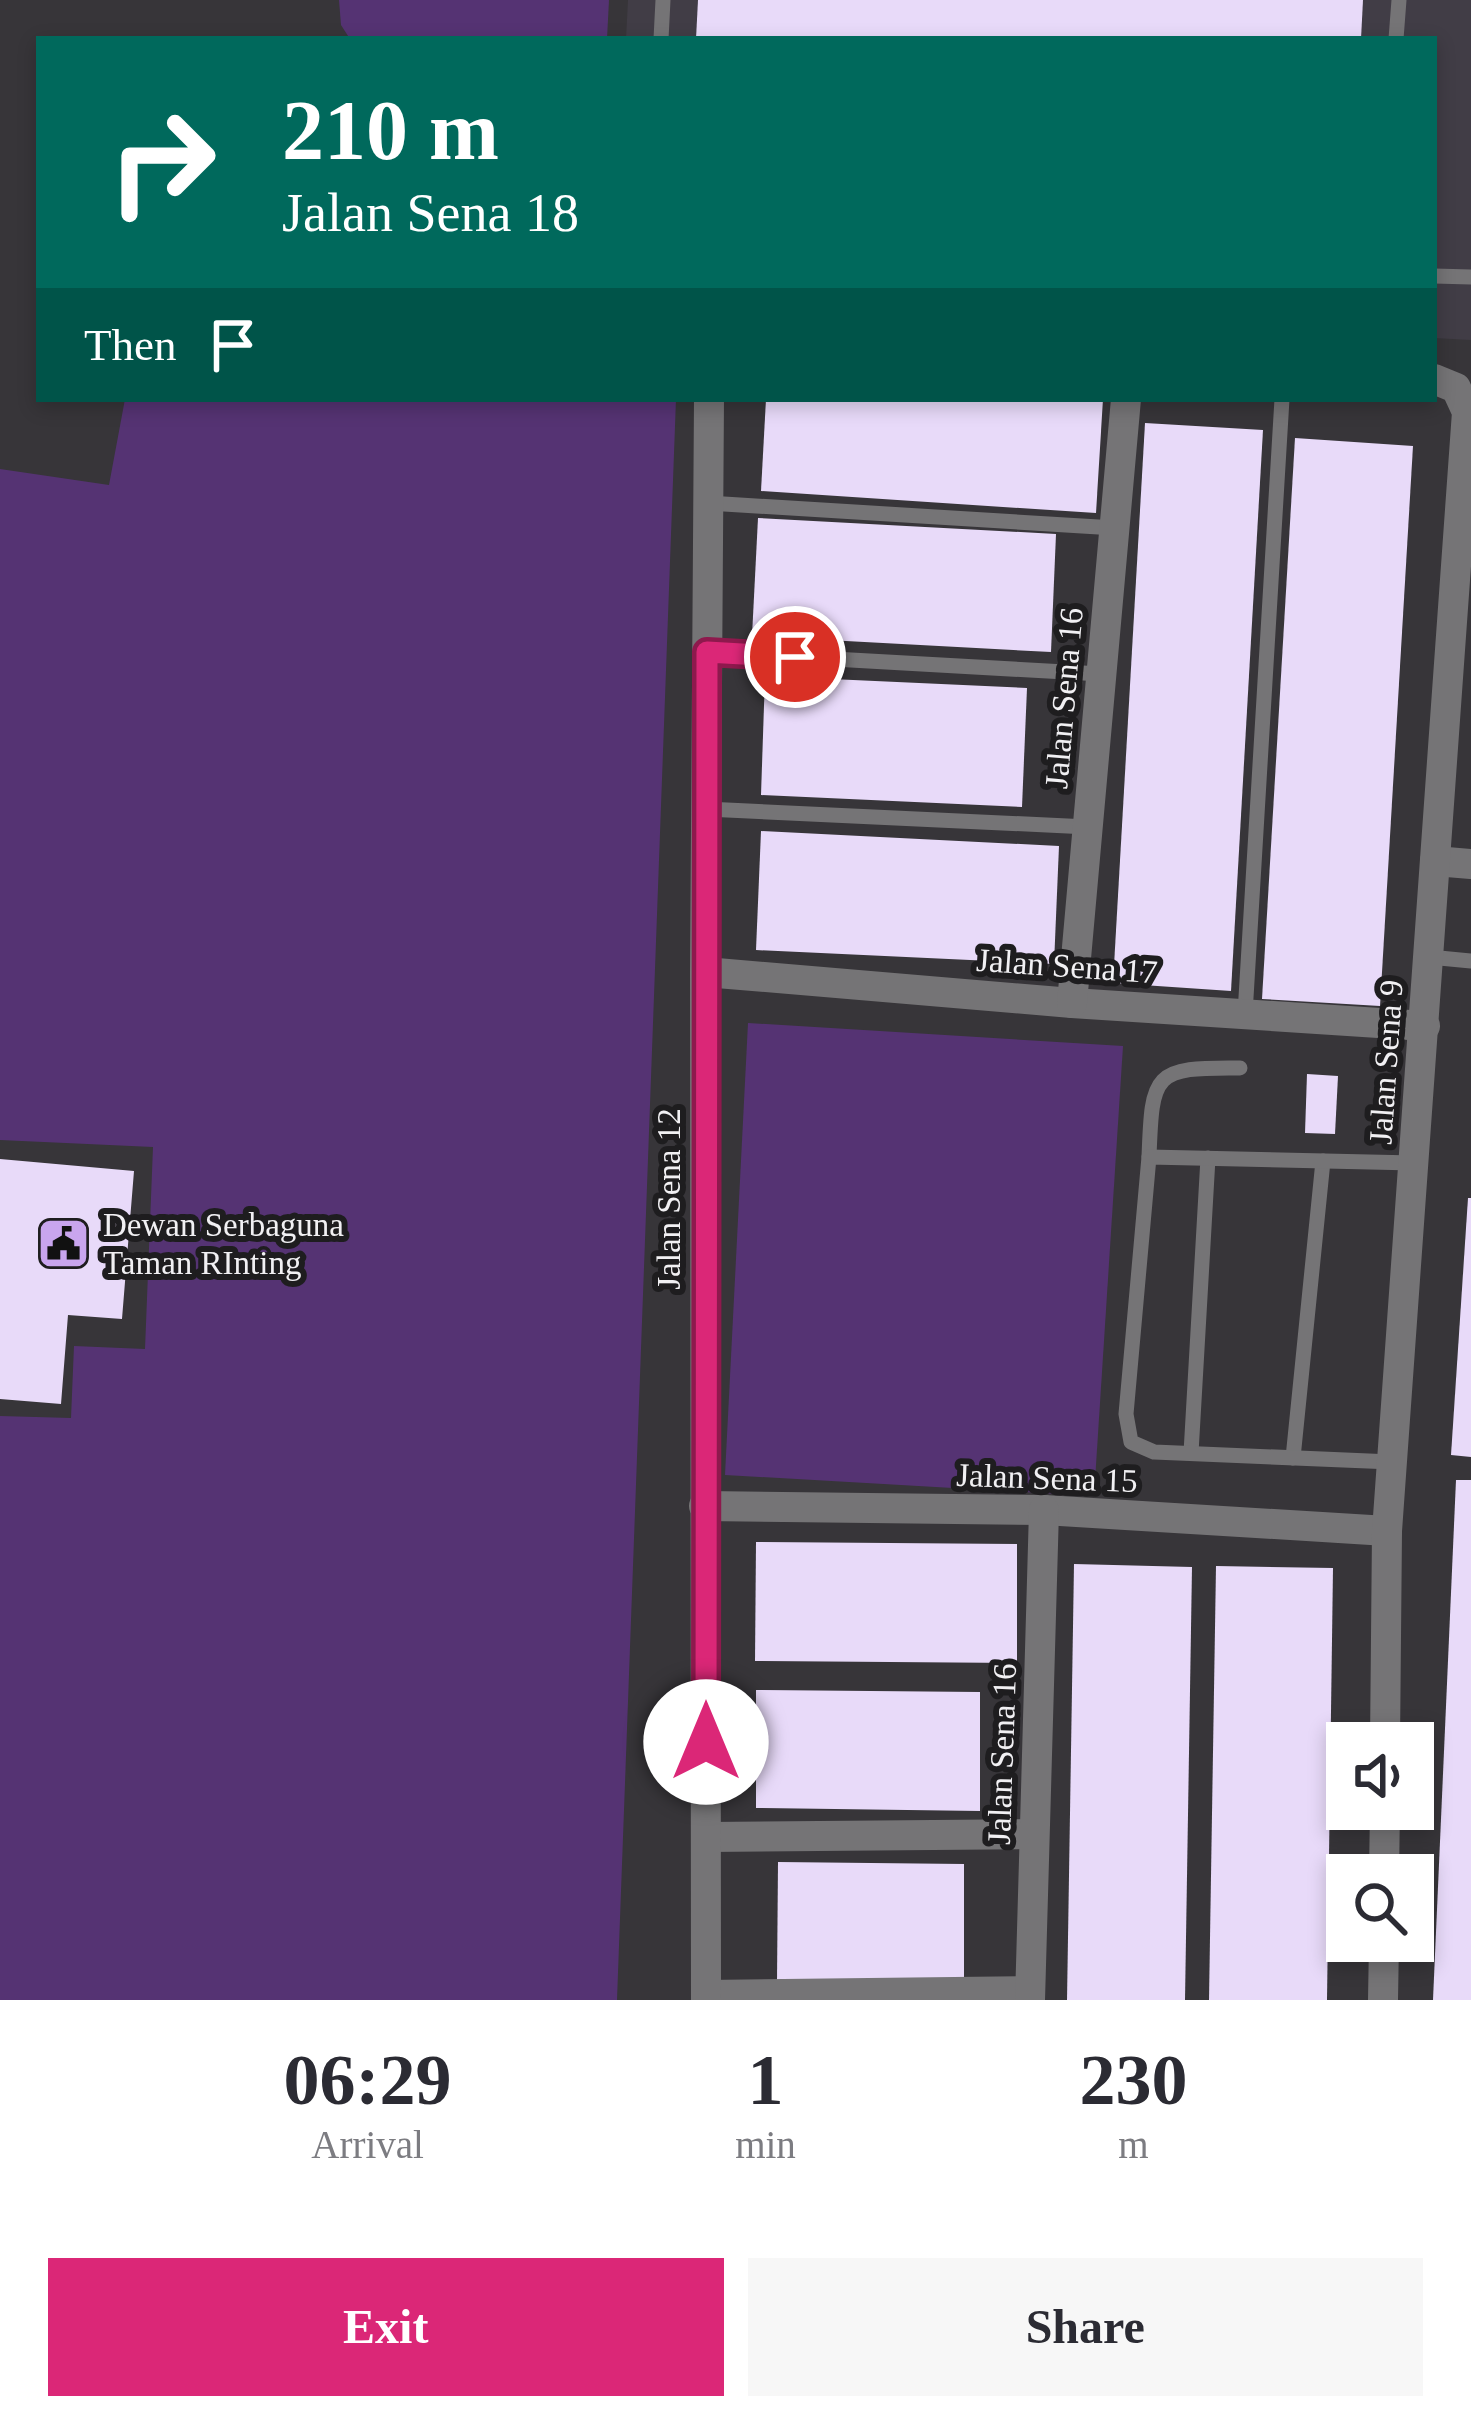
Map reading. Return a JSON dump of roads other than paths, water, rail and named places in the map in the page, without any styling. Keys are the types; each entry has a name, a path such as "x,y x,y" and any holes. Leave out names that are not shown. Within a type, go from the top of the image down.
{"street":[{"name":"Jalan Sena 9","path":"1385,1722 1387,1531 1467,412 1445,383"},
{"name":"Jalan Sena 12","path":"706,1997 710,402"},
{"name":"Jalan Sena 16","path":"1072,1003 1126,402"},
{"path":"1435,861 1471,864"},
{"name":"Jalan Sena 17","path":"705,972 1425,1026"},
{"name":"Jalan Sena 15","path":"704,1506 1044,1510 1387,1531"},
{"name":"Jalan Sena 16","path":"1030,1995 1044,1510"},
{"path":"707,1837 1034,1834"},
{"path":"1383,2000 1384,1962"},
{"path":"706,1997 1030,1995"}],"lane":[{"path":"661,36 663,0"},
{"path":"1396,36 1399,0"},
{"path":"1437,276 1471,278"},
{"path":"1245,1014 1282,402"},
{"path":"708,503 1114,528"},
{"path":"707,652 1101,674"},
{"path":"706,809 1088,827"},
{"path":"1429,957 1471,961"},
{"path":"1240,1068 1184,1067 1164,1077 1151,1098 1126,1414 1131,1442 1154,1451 1392,1462"},
{"path":"1149,1157 1414,1163"},
{"path":"1191,1453 1208,1158"},
{"path":"1293,1458 1323,1161"}],"place":[{"name":"Dewan Serbaguna Taman RInting","path":"64,1243"}]}
